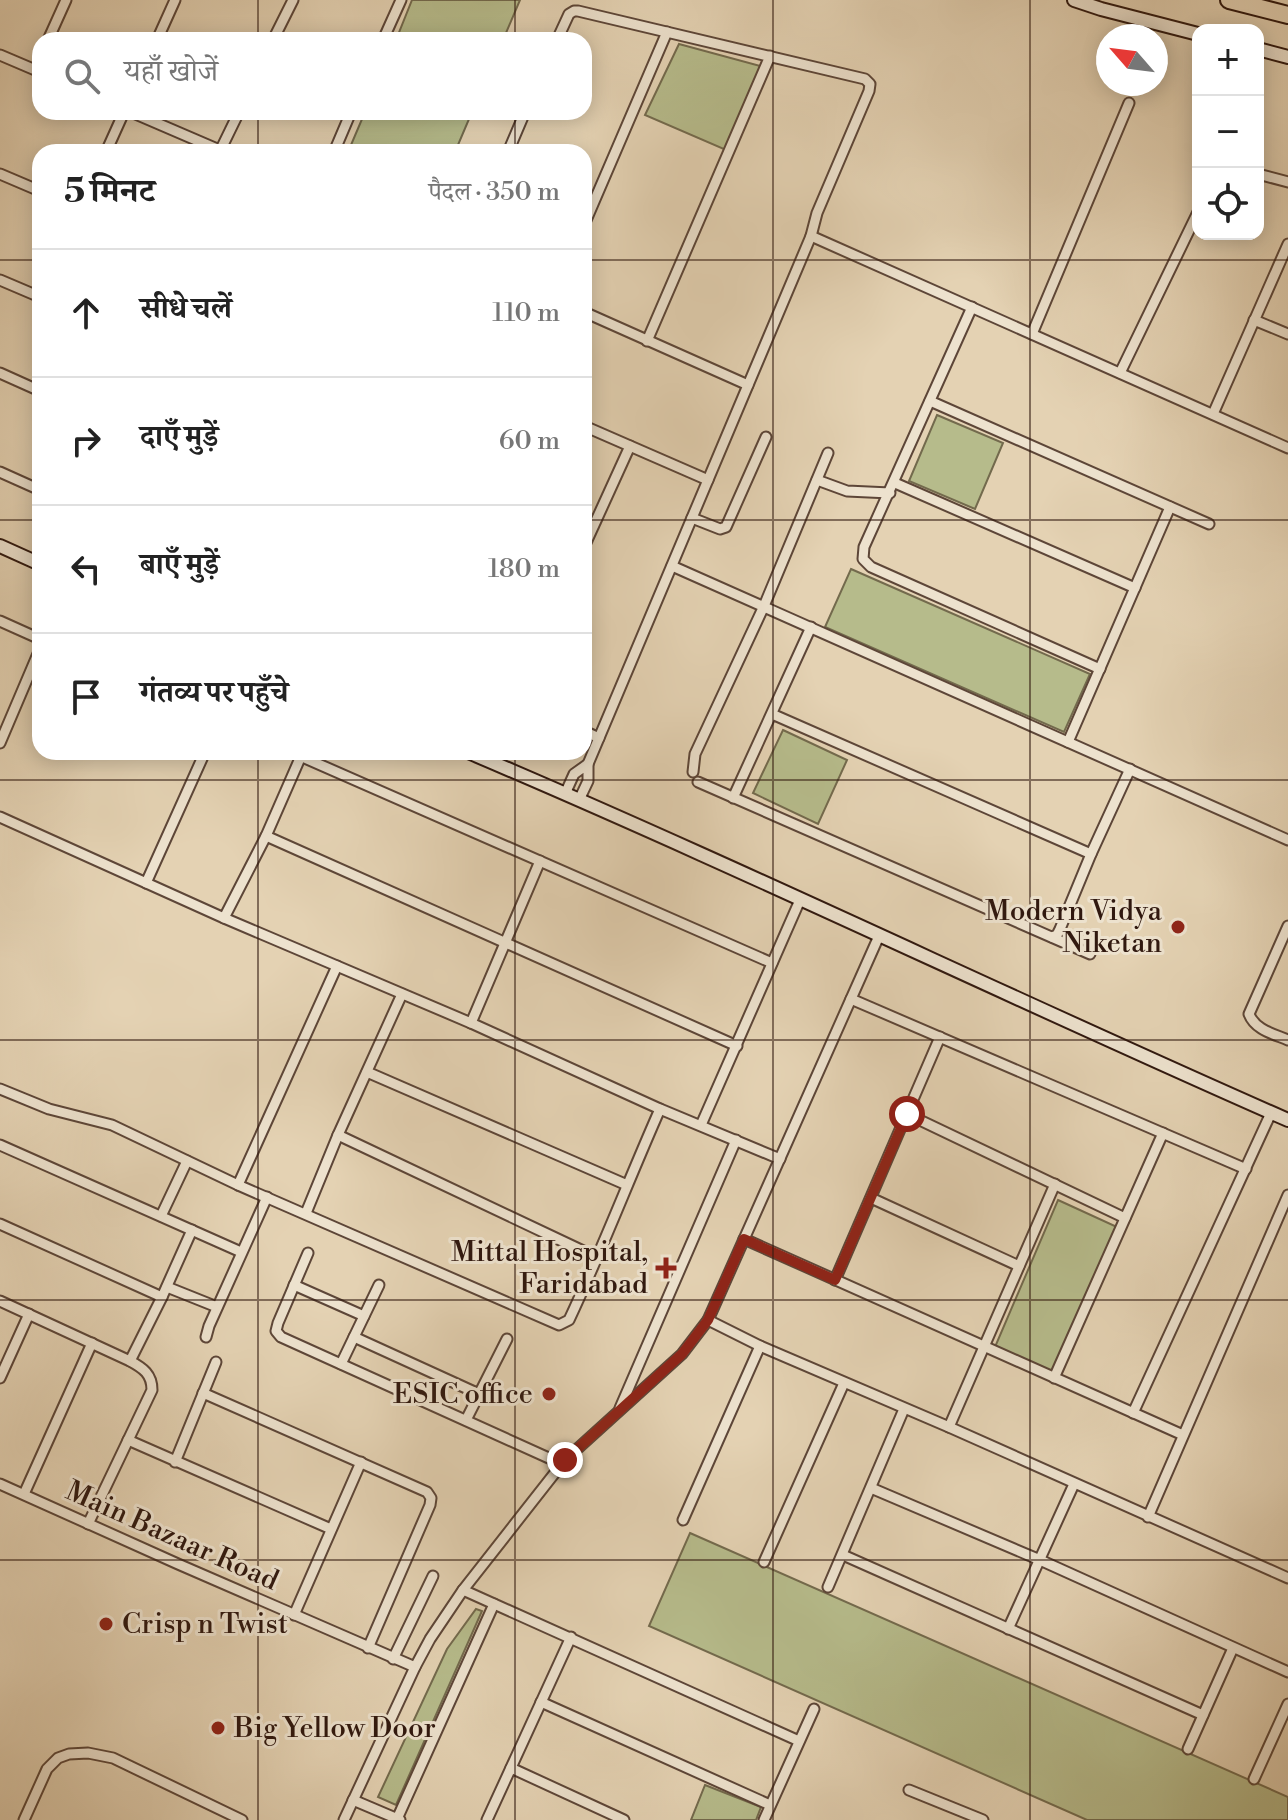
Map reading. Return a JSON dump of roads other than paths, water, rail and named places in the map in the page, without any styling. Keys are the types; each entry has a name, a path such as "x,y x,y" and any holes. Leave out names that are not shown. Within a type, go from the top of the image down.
{"highway":[{"path":"1229,0 1288,15"}],"street":[{"path":"52,32 66,0"},
{"path":"161,32 175,0"},
{"path":"277,32 293,0"},
{"path":"387,32 401,0"},
{"path":"1074,0 1192,32"},
{"path":"561,32 569,14 574,11 865,79 870,84 817,213 811,236 592,755"},
{"path":"592,206 667,32"},
{"path":"1264,51 1288,57"},
{"path":"0,55 32,68"},
{"path":"647,341 770,56"},
{"path":"1032,334 1129,103"},
{"path":"110,144 120,120"},
{"path":"150,120 206,144"},
{"path":"225,144 236,120"},
{"path":"337,144 348,120"},
{"path":"511,144 522,120"},
{"path":"0,174 32,188"},
{"path":"1264,176 1288,182"},
{"path":"1120,373 1192,224"},
{"path":"811,236 1288,448"},
{"path":"1213,414 1288,244"},
{"path":"0,280 32,294"},
{"path":"972,307 864,547 863,559 871,567 1100,669"},
{"path":"592,316 748,385"},
{"path":"1254,320 1288,334"},
{"path":"0,373 32,387"},
{"path":"930,401 1209,524"},
{"path":"592,429 708,480"},
{"path":"692,518 720,529 726,527 766,437"},
{"path":"592,526 630,446"},
{"path":"693,772 695,754 764,606 828,453"},
{"path":"0,472 32,486"},
{"path":"817,480 847,491 890,493"},
{"path":"895,483 1135,588"},
{"path":"1068,742 1170,507"},
{"path":"0,546 32,560"},
{"path":"672,566 1288,840"},
{"path":"0,621 32,635"},
{"path":"733,798 811,627"},
{"path":"0,743 4,720 32,665"},
{"path":"772,714 1091,854"},
{"path":"592,735 599,738"},
{"path":"146,883 201,760"},
{"path":"224,918 266,836 299,760"},
{"path":"310,760 772,963"},
{"path":"486,760 1288,1120"},
{"path":"579,800 588,781 590,760"},
{"path":"565,794 574,774 588,764"},
{"path":"1052,937 1060,929 1130,769"},
{"path":"698,782 1090,954"},
{"path":"0,817 224,918 780,1159"},
{"path":"266,836 737,1046"},
{"path":"471,1023 540,861"},
{"path":"701,1125 800,900"},
{"path":"1288,926 1249,1014 1256,1026 1288,1040"},
{"path":"344,1820 415,1667 463,1590 562,1464 682,1354 708,1320 879,936"},
{"path":"238,1185 337,966"},
{"path":"306,1213 402,994"},
{"path":"851,999 1246,1169"},
{"path":"835,1280 940,1037"},
{"path":"367,1072 627,1185"},
{"path":"0,1089 49,1109 112,1125 238,1185 559,1325 569,1320 598,1258 660,1109"},
{"path":"1133,1413 1271,1113"},
{"path":"907,1114 1125,1218"},
{"path":"1054,1378 1163,1133"},
{"path":"338,1135 598,1258"},
{"path":"618,1411 736,1140"},
{"path":"0,1145 241,1252"},
{"path":"161,1216 187,1161"},
{"path":"949,1427 1055,1184"},
{"path":"1148,1517 1288,1195"},
{"path":"206,1337 267,1197"},
{"path":"871,1198 1019,1266"},
{"path":"0,1224 162,1297"},
{"path":"130,1361 192,1230"},
{"path":"744,1239 1183,1435"},
{"path":"308,1253 278,1323 276,1331 281,1337 562,1464"},
{"path":"294,1285 364,1316"},
{"path":"341,1364 379,1285"},
{"path":"167,1287 217,1307"},
{"path":"0,1301 130,1361 149,1375 152,1390 88,1524"},
{"path":"0,1378 29,1314"},
{"path":"708,1320 760,1346 1288,1578"},
{"path":"354,1337 479,1394"},
{"path":"466,1420 507,1339"},
{"path":"24,1494 92,1343"},
{"path":"683,1520 760,1346"},
{"path":"175,1462 216,1362"},
{"path":"764,1562 844,1383"},
{"path":"203,1393 420,1488 431,1498 368,1648"},
{"path":"828,1587 904,1409"},
{"path":"128,1440 331,1529"},
{"path":"294,1615 361,1462"},
{"name":"Main Bazaar Road","path":"0,1484 415,1667"},
{"path":"1008,1629 1074,1484"},
{"path":"871,1488 1288,1672"},
{"path":"843,1555 1203,1715"},
{"path":"393,1659 433,1576"},
{"path":"463,1590 799,1741"},
{"path":"353,1800 398,1819 494,1604"},
{"path":"487,1820 571,1637"},
{"path":"1188,1749 1233,1648"},
{"path":"541,1702 770,1805"},
{"path":"1254,1779 1288,1704"},
{"path":"764,1820 814,1709"},
{"path":"24,1820 47,1769 58,1758 88,1753 113,1758 242,1820"},
{"path":"511,1768 624,1820"},
{"path":"909,1790 983,1820"}],"place":[{"name":"Modern Vidya Niketan","path":"1178,927"},
{"name":"Mittal Hospital, Faridabad","path":"666,1268"},
{"name":"ESIC office","path":"549,1394"},
{"name":"Crisp n Twist","path":"106,1624"},
{"name":"Big Yellow Door","path":"218,1728"}]}
